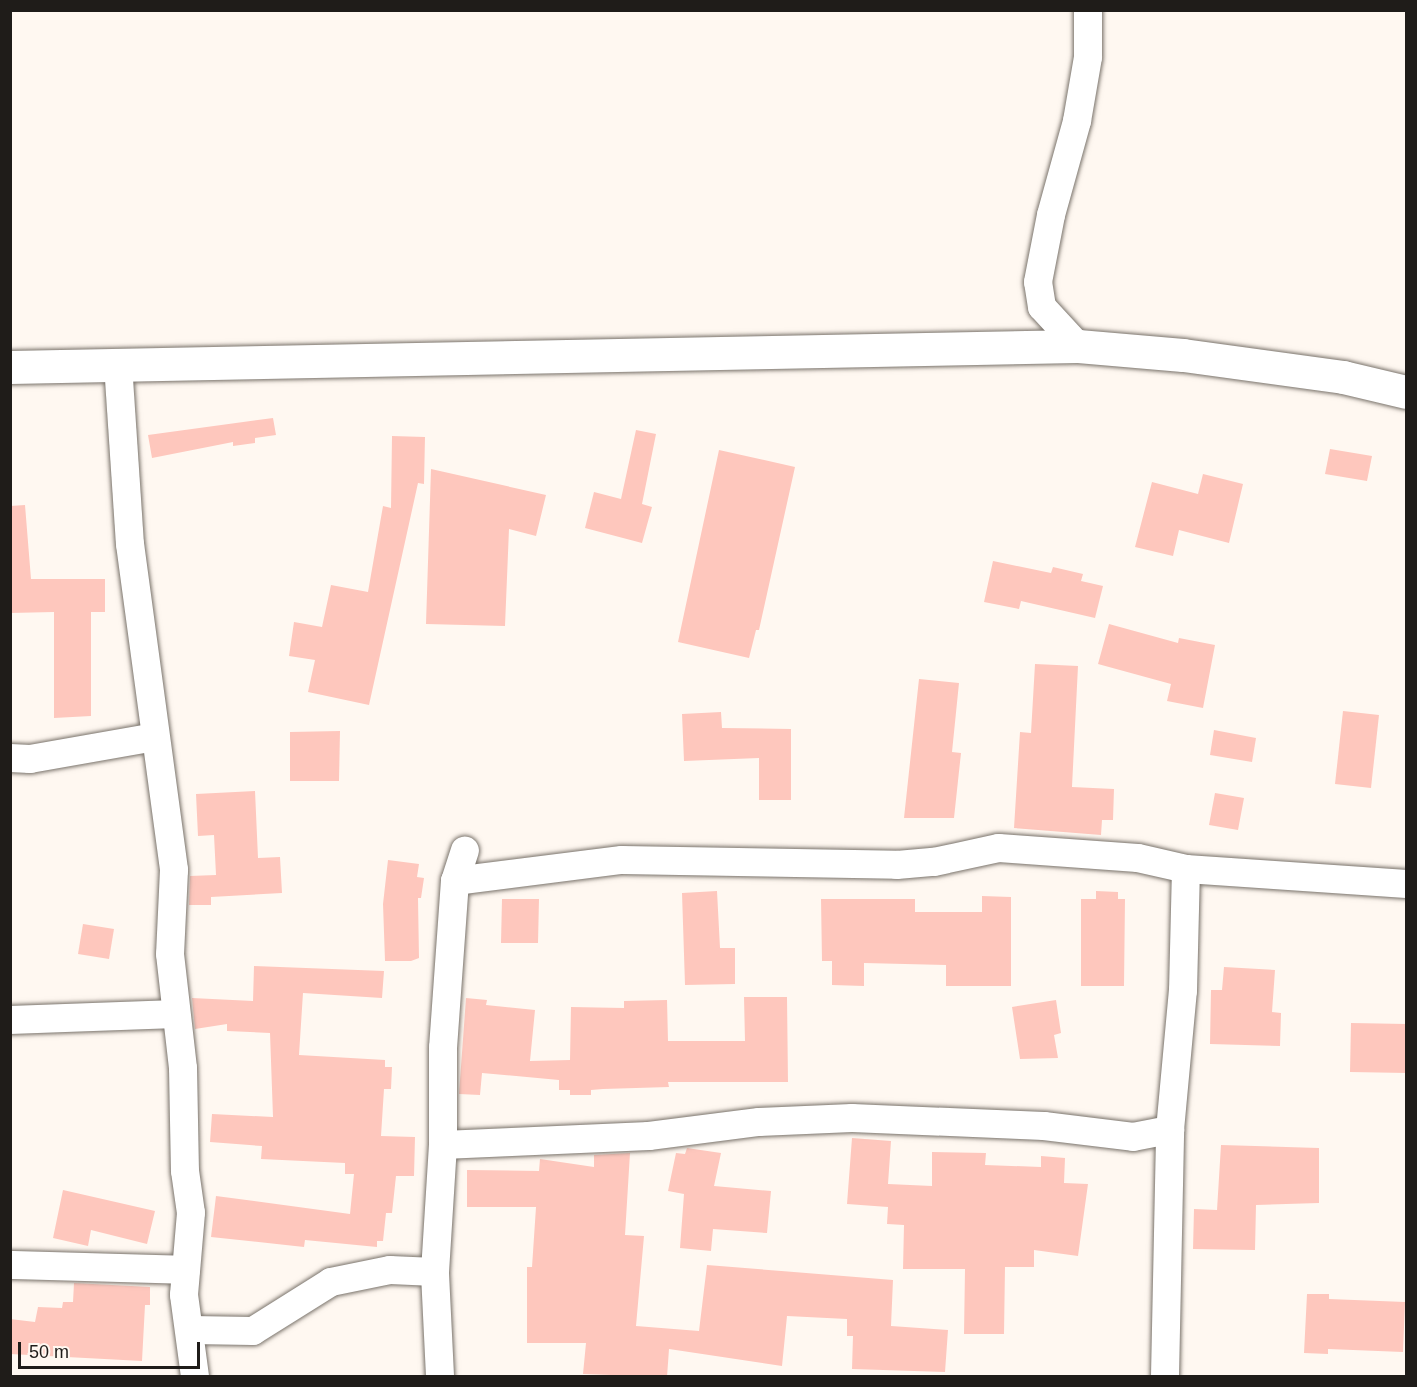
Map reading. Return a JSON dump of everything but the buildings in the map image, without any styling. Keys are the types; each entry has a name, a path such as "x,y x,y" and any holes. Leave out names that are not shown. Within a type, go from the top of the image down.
{"main road":[{"path":"10,367 1078,346 1183,355 1343,377 1407,392"}],"street":[{"path":"1078,346 1042,308 1038,282 1051,215 1077,120 1088,57 1088,10"},
{"path":"118,364 130,544 174,870 170,954 183,1068 185,1171 191,1213 184,1295 191,1330 195,1377"},
{"path":"10,758 30,759 155,737"},
{"path":"455,881 622,860 897,865 934,862 999,848 1138,858 1186,869 1407,884"},
{"path":"440,1377 435,1272 443,1145 443,1048 455,881 465,851"},
{"path":"1165,1377 1170,1130 1183,991 1186,869"},
{"path":"10,1020 176,1014"},
{"path":"443,1145 649,1136 759,1122 852,1118 1044,1126 1134,1137 1170,1130"},
{"path":"10,1265 186,1270"},
{"path":"191,1330 253,1331 331,1282 390,1270 435,1272"}]}
